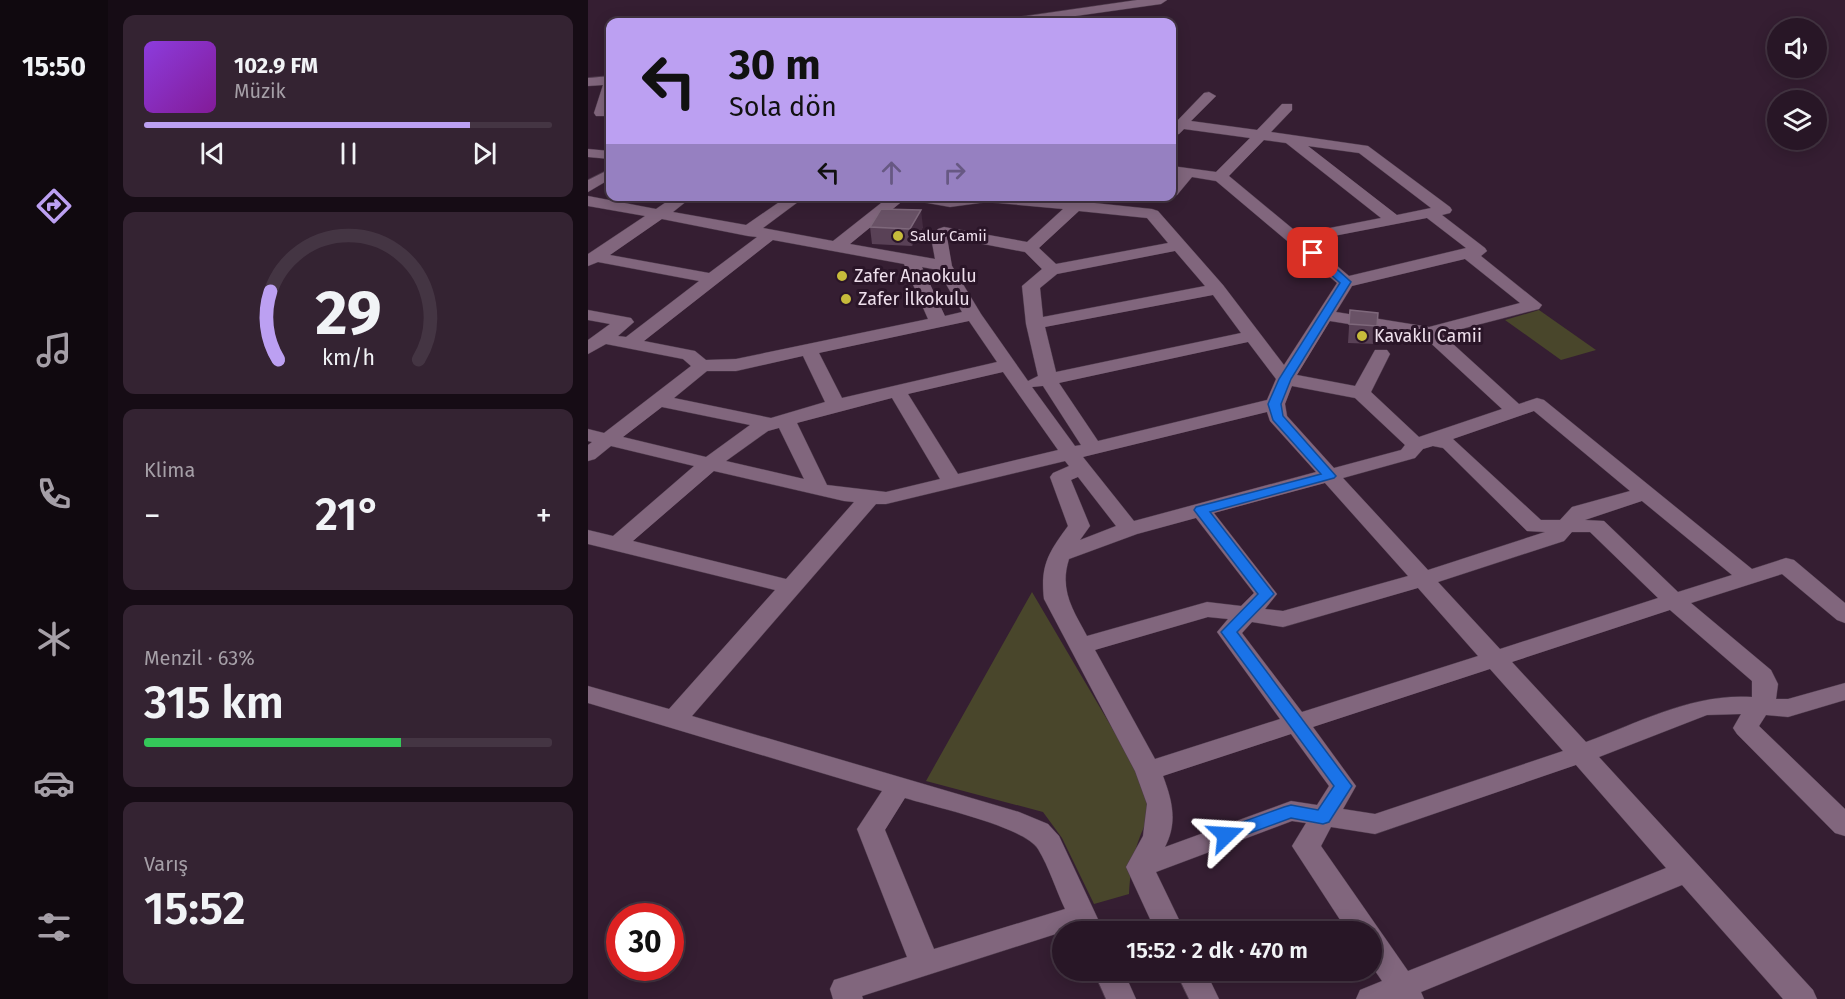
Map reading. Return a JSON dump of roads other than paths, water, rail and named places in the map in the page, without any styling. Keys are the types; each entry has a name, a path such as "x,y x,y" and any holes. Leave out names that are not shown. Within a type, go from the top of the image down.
{"street":[{"path":"1039,18 1161,0"},
{"path":"588,82 606,82"},
{"path":"600,113 606,94"},
{"path":"1176,125 1209,96"},
{"path":"1220,177 1287,107"},
{"path":"1176,127 1363,148 1443,210 1296,239"},
{"path":"1289,139 1394,220"},
{"path":"588,153 606,155"},
{"path":"1180,171 1220,177 1346,282"},
{"path":"588,187 606,176"},
{"path":"588,201 944,266"},
{"path":"592,259 679,201"},
{"path":"748,231 792,201"},
{"path":"838,245 894,201"},
{"path":"911,260 972,206 970,201"},
{"path":"1058,201 1152,214 1217,289 1285,379 1361,393 1424,442 1450,444 1535,526 1596,526 1674,601 1762,676 1769,687 1768,692 1749,718 1746,728 1845,826"},
{"path":"1152,214 1163,201"},
{"path":"1030,248 1077,205"},
{"path":"1430,213 1479,251 1346,282 1285,379 1275,404 1277,417 1802,999"},
{"path":"629,344 770,234"},
{"path":"941,235 1030,248 1052,270"},
{"path":"941,235 944,266 973,315 1022,386 1081,457 1129,530"},
{"path":"1081,457 1048,380 1035,324 1031,286 1052,270 1181,245"},
{"path":"1324,315 1430,332 1533,305 1467,253"},
{"path":"592,259 713,279"},
{"path":"911,260 939,323"},
{"path":"1035,324 1217,289"},
{"path":"588,315 625,322 595,344"},
{"path":"588,455 702,366 736,365 973,315"},
{"path":"1430,332 1515,411"},
{"path":"1022,386 1252,336"},
{"path":"595,344 629,344 689,355 702,366"},
{"path":"809,351 836,405"},
{"path":"1361,393 1381,354"},
{"path":"617,544 710,463 743,438 778,422 836,405 1008,365"},
{"path":"897,391 953,483"},
{"path":"658,400 778,422 818,488"},
{"path":"588,435 818,488 886,498 1081,457 1275,404"},
{"path":"1057,556 1129,530 1408,454 1424,442 1537,404 1748,577"},
{"path":"1081,457 1060,477 1079,526 1057,556 1052,579 1055,599 1148,771 1160,804 1157,836 1140,867"},
{"path":"1081,646 1207,609 1283,619 1423,579 1556,536 1580,512 1645,492"},
{"path":"674,720 870,497"},
{"path":"1201,510 1266,594 1229,632 1343,786 1306,846 1357,921"},
{"path":"588,537 791,587"},
{"path":"1148,771 1786,565 1845,615"},
{"path":"1140,867 1291,812 1376,824 1581,754 1704,707 1727,704 1788,708 1845,691"},
{"path":"588,694 1019,822 1038,831 1050,843 1085,921"},
{"path":"898,786 871,829 926,964"},
{"path":"1140,867 1166,921"},
{"path":"1371,999 1406,993 1687,872"},
{"path":"848,999 845,988 926,964 1052,932"},
{"path":"1382,957 1406,993"},
{"path":"1113,981 1121,999"},
{"path":"1195,981 1204,999"}],"place":[{"name":"Salur Camii","path":"898,236"},
{"name":"Zafer Anaokulu","path":"842,276"},
{"name":"Zafer İlkokulu","path":"846,299"},
{"name":"Kavaklı Camii","path":"1362,336"}]}
